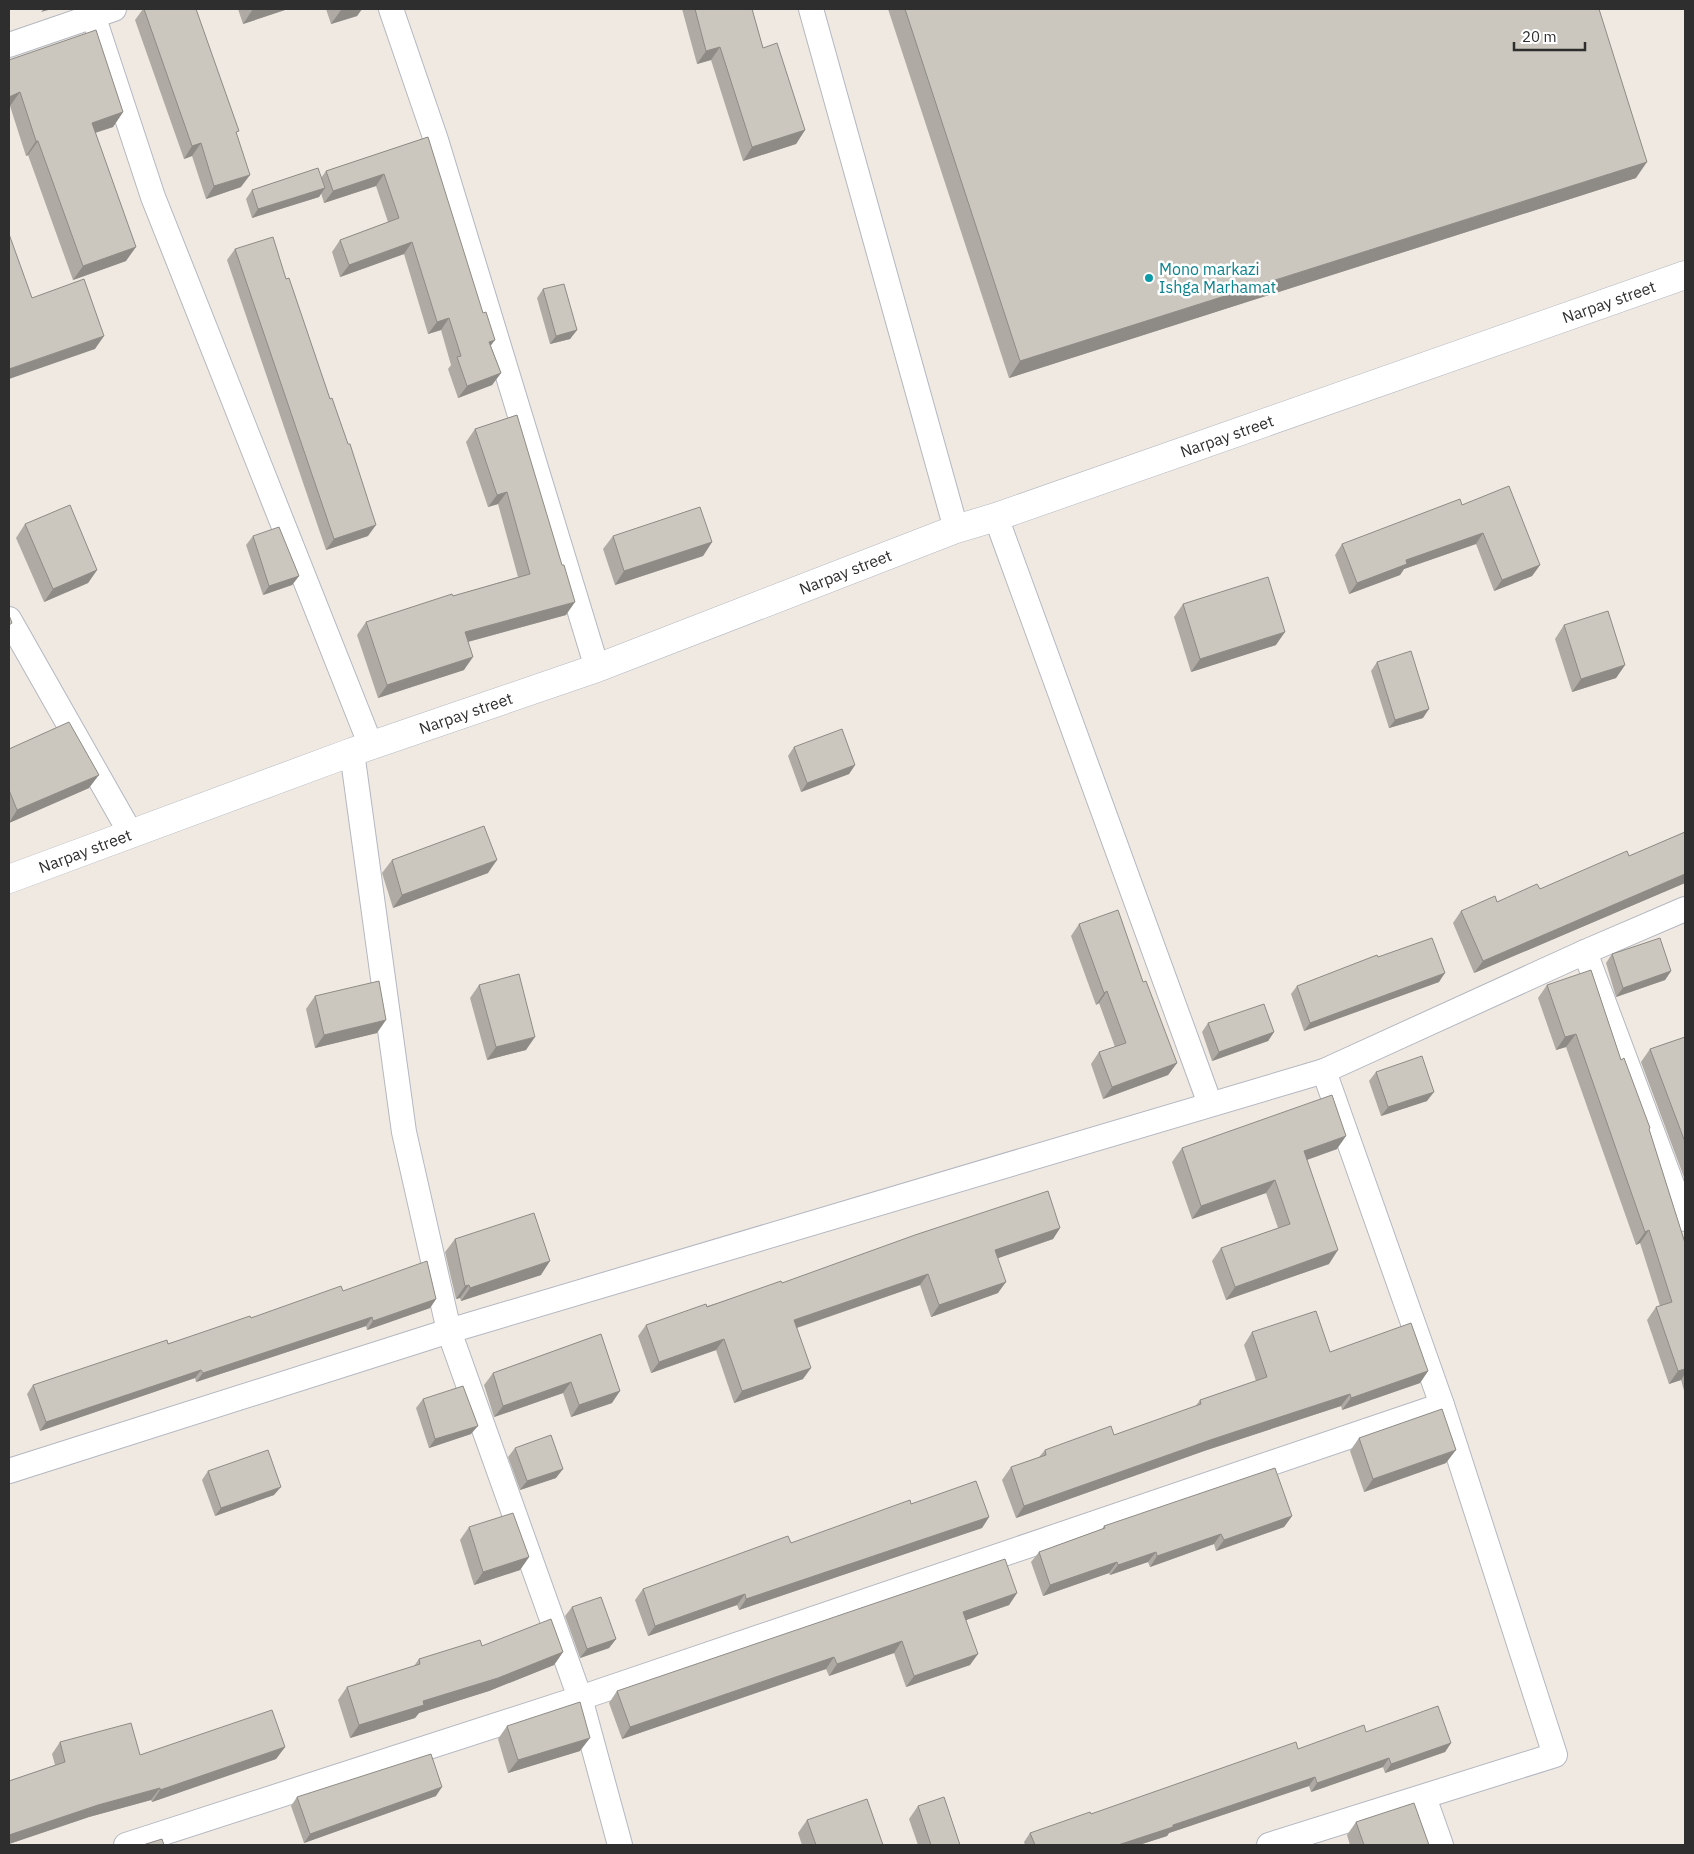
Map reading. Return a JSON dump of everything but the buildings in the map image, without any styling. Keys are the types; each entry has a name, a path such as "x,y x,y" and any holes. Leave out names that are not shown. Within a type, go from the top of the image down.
{"main road":[{"name":"Narpay street","path":"9,879 362,749 597,668 956,529 996,517 1685,275"}],"street":[{"path":"391,9 436,140 597,668"},
{"path":"811,9 956,529"},
{"path":"9,45 99,11 153,197 362,749 404,1132 449,1331 580,1698 620,1845"},
{"path":"996,517 1210,1104"},
{"path":"9,618 131,834"},
{"path":"9,1471 449,1331 1324,1071 1585,952 1685,909"},
{"path":"1585,952 1685,1218"},
{"path":"1269,1845 1556,1756 1442,1405 1324,1071"},
{"path":"126,1845 580,1698 1442,1405"},
{"path":"1424,1797 1441,1845"}],"place":[{"name":"Mono markazi Ishga Marhamat","path":"1149,278"}]}
